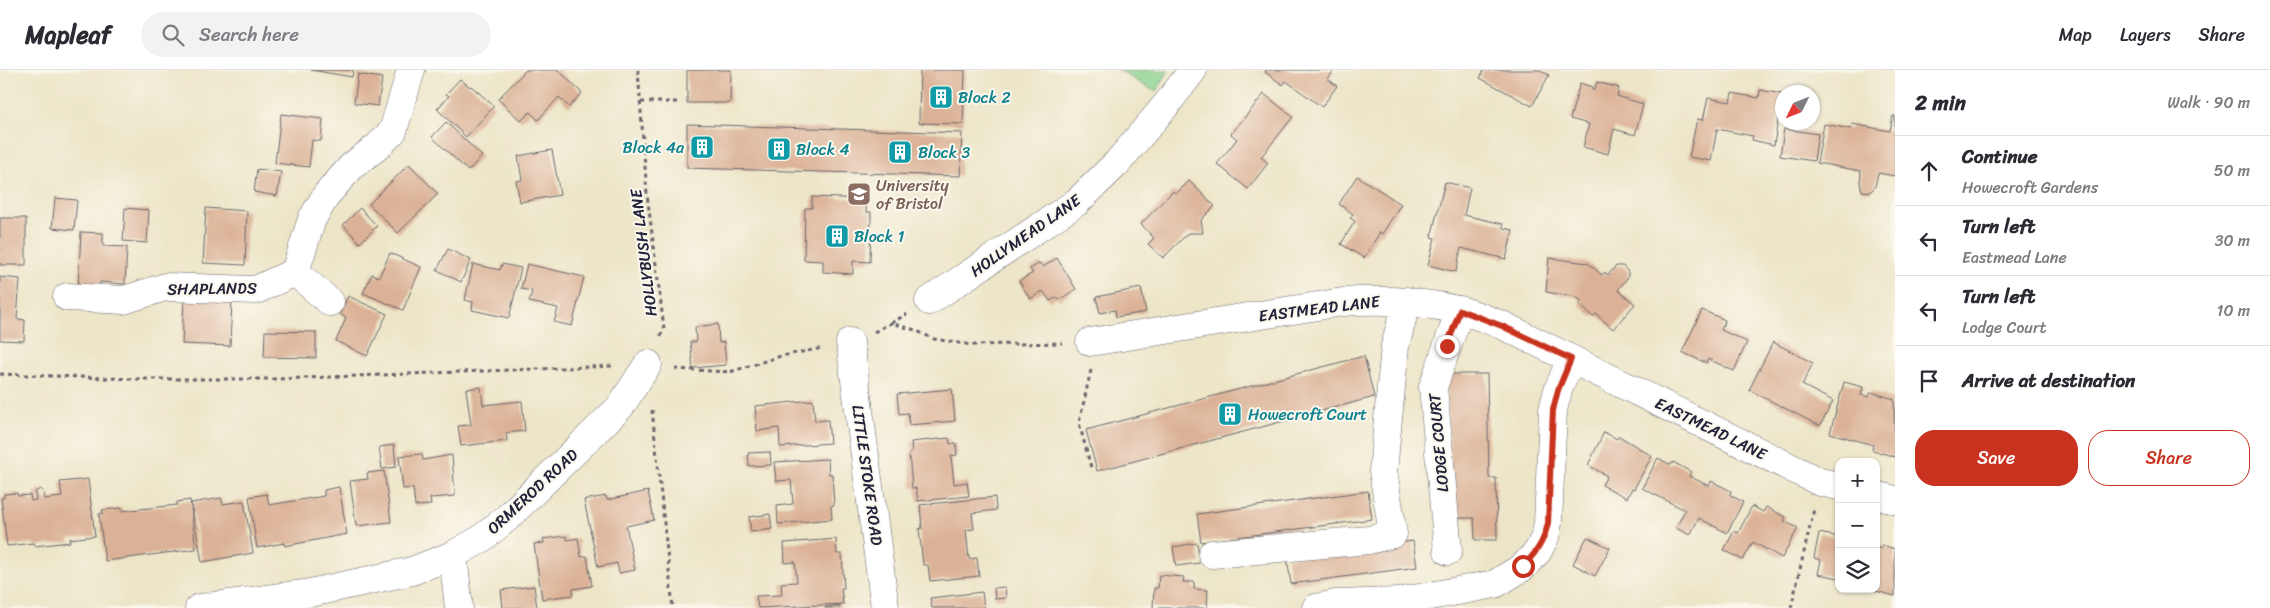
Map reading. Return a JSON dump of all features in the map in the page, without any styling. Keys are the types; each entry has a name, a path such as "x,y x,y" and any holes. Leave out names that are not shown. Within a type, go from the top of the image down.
{"street":[{"path":"330,302 296,272 312,219 326,194 352,166 378,146 392,130 412,70"},
{"name":"HOLLYMEAD LANE","path":"929,301 1077,202 1117,163 1166,105 1192,70"},
{"name":"SHAPLANDS","path":"66,297 124,300 165,287 256,290 296,272"},
{"name":"EASTMEAD LANE","path":"1094,342 1343,302 1376,299 1407,301 1460,310 1502,326 1829,484"},
{"path":"1212,554 1369,540 1393,534 1383,471 1395,346 1407,301"},
{"name":"LODGE COURT","path":"1448,551 1433,387 1460,310"},
{"name":"LITTLE STOKE ROAD","path":"850,342 886,608"},
{"path":"1316,608 1336,604 1398,605 1495,584 1523,566 1538,551 1545,536 1548,523 1553,410 1558,390 1571,359"},
{"name":"ORMEROD ROAD","path":"199,608 310,593 412,571 452,555 481,539 507,518 620,407 648,364"},
{"path":"1880,496 1895,500"},
{"path":"452,555 459,608"}],"path":[{"name":"HOLLYBUSH LANE","path":"638,70 647,194 664,328 648,364 662,519 673,608"},
{"path":"641,102 680,102"},
{"path":"1092,471 1079,423 1094,342"},
{"path":"0,374 134,379 278,379 648,364"},
{"path":"1791,608 1829,484"}],"green space":[{"path":"1118,70 1169,70 1156,92"}],"building":[{"path":"311,70 353,70 352,77"},
{"path":"526,70 558,70 582,93 569,107 559,97 538,120 530,112 521,121 498,99"},
{"path":"687,70 731,70 730,103 687,103"},
{"name":"Block 2","path":"920,70 965,70 963,124 919,123"},
{"path":"1266,70 1334,70 1328,79 1337,86 1322,107 1286,81 1283,85 1265,72"},
{"path":"1484,70 1540,70 1549,75 1532,106 1480,78"},
{"path":"358,74 382,78 378,106 354,103"},
{"path":"460,79 494,106 466,137 437,109 449,96 446,94"},
{"path":"1597,82 1619,88 1617,96 1643,104 1635,135 1614,129 1608,154 1583,147 1589,124 1570,119 1580,83 1592,87 1592,90 1594,90"},
{"path":"1760,90 1775,93 1776,130 1774,145 1752,140 1753,136 1717,129 1711,161 1689,157 1697,119 1703,120 1708,98 1730,102 1732,93 1759,98"},
{"path":"1264,94 1293,117 1261,157 1268,163 1248,189 1217,164 1237,139 1231,134"},
{"path":"281,114 323,119 321,141 312,140 309,167 275,163"},
{"path":"1893,116 1895,116 1895,176 1878,173 1875,187 1870,192 1862,191 1860,183 1861,171 1817,163 1824,124 1851,129 1852,124 1890,131"},
{"path":"446,122 482,156 468,171 432,137"},
{"path":"687,124 962,133 960,176 687,168"},
{"path":"1784,130 1818,134 1814,161 1780,156"},
{"path":"552,150 560,195 520,202 516,181 522,180 518,156"},
{"path":"409,164 438,194 398,233 369,204"},
{"path":"257,169 281,172 277,196 254,192"},
{"path":"1357,176 1401,204 1364,258 1341,244 1355,221 1350,218 1353,214 1339,204"},
{"path":"1189,181 1215,206 1201,220 1203,233 1188,233 1163,258 1148,244 1154,238 1141,224 1173,191 1176,194"},
{"path":"1445,182 1470,188 1464,215 1503,224 1503,228 1513,230 1506,259 1461,248 1456,272 1428,265 1435,238 1431,237"},
{"name":"Block 1","path":"812,197 867,199 866,212 871,212 870,262 853,261 853,274 823,272 823,261 804,260 805,208 812,208"},
{"path":"55,198 77,200 74,230 52,228"},
{"path":"125,208 149,210 147,243 123,241"},
{"path":"206,208 247,211 245,265 203,263"},
{"path":"360,208 377,226 360,243 343,225"},
{"path":"0,218 26,218 26,265 0,265"},
{"path":"81,232 103,233 103,246 127,247 125,284 100,282 100,290 78,289"},
{"path":"448,249 471,260 461,282 437,270"},
{"path":"390,253 421,267 403,310 363,293 372,274 379,277"},
{"path":"1057,258 1076,289 1059,300 1057,297 1050,301 1043,291 1030,299 1019,281 1033,273 1030,269 1040,263 1043,267"},
{"path":"1549,258 1588,263 1602,275 1605,272 1608,275 1616,266 1623,266 1628,272 1628,277 1618,290 1635,304 1613,329 1596,314 1593,317 1579,304 1582,301 1576,297 1546,292"},
{"path":"473,264 500,270 502,264 521,268 509,318 472,310 473,302 465,300"},
{"path":"527,264 584,277 572,326 554,322 558,308 529,302 532,291 521,289"},
{"path":"0,277 20,279 17,319 25,320 24,341 0,340"},
{"path":"1141,288 1146,312 1116,317 1115,310 1100,313 1096,297"},
{"path":"348,296 387,314 367,356 336,341 346,318 340,314"},
{"path":"184,298 232,300 230,346 182,344"},
{"path":"1702,310 1725,320 1721,330 1747,342 1734,371 1708,359 1706,363 1682,352"},
{"path":"718,324 719,343 724,342 726,365 693,368 690,342 696,342 695,327"},
{"path":"265,331 316,332 316,358 264,357"},
{"path":"1773,342 1813,363 1802,385 1833,401 1820,426 1749,390"},
{"name":"Howecroft Court","path":"1364,356 1374,397 1097,471 1086,430"},
{"path":"1445,374 1487,374 1489,478 1496,478 1497,540 1475,540 1474,518 1454,518"},
{"path":"1844,382 1863,387 1861,395 1869,397 1871,392 1894,399 1895,457 1872,450 1873,445 1830,433"},
{"path":"481,387 483,405 522,401 525,431 506,433 507,441 461,446 458,426 471,425 466,389"},
{"path":"952,389 955,421 909,425 908,413 899,414 897,394"},
{"path":"813,400 815,421 828,420 830,443 780,447 779,428 757,431 755,406"},
{"path":"1604,432 1617,439 1619,436 1652,456 1627,498 1602,485 1607,476 1588,465"},
{"path":"949,438 950,444 956,443 957,455 951,456 954,484 967,482 969,496 918,501 916,488 912,488 909,453 912,452 911,442"},
{"path":"394,445 396,467 382,469 379,447"},
{"path":"770,452 771,465 749,466 748,453"},
{"path":"422,454 423,460 452,455 455,496 430,498 431,505 415,506 413,488 403,489 399,456"},
{"path":"1658,458 1671,465 1673,462 1691,472 1689,476 1709,486 1711,481 1731,491 1730,495 1743,502 1727,533 1699,518 1690,535 1676,528 1685,510 1642,488"},
{"path":"828,459 829,474 832,474 834,505 831,506 832,519 778,524 777,506 793,504 791,480 776,481 774,462"},
{"path":"384,471 391,522 356,526 350,481 368,479 367,473"},
{"path":"88,479 95,536 69,539 70,542 35,546 34,543 7,546 1,498 4,498 4,494 30,495 31,501 36,500 35,492 40,489 43,491 44,499 62,497 60,482"},
{"path":"339,487 347,534 285,546 284,543 257,548 249,497 267,494 269,505 324,496 324,490"},
{"path":"648,491 654,520 626,526 635,570 619,573 617,563 598,567 584,500 606,496 607,500"},
{"path":"1368,491 1372,519 1201,542 1197,514"},
{"path":"995,497 996,510 972,513 974,529 966,530 969,559 977,558 979,576 930,581 928,565 923,565 919,529 922,528 920,505"},
{"path":"221,498 223,504 244,501 253,553 202,562 191,503"},
{"path":"190,500 196,549 105,561 99,514 103,513 102,510 122,508 122,511 177,505 177,502"},
{"path":"1752,506 1763,512 1766,507 1786,517 1784,521 1798,528 1782,558 1753,542 1743,560 1724,550 1734,531 1738,533"},
{"path":"770,514 772,529 751,532 749,517"},
{"path":"1819,533 1835,536 1835,577 1818,574 1821,560 1814,558"},
{"path":"566,536 567,540 578,538 581,557 587,556 592,586 573,589 573,595 542,599 534,544 544,543 543,539"},
{"path":"1587,537 1610,548 1595,576 1573,564"},
{"path":"836,539 837,554 842,554 844,588 841,588 843,604 758,608 756,596 782,595 781,583 797,582 795,562 785,563 784,543"},
{"path":"1413,541 1417,567 1291,584 1287,558"},
{"path":"1197,543 1200,563 1176,566 1173,547"},
{"path":"1882,545 1895,549 1895,596 1880,592"},
{"path":"1159,575 1184,577 1183,582 1194,582 1194,589 1208,590 1207,608 1153,608 1154,588 1158,588"},
{"path":"534,586 537,608 503,608 501,590"},
{"path":"1005,587 1006,598 995,599 994,588"},
{"path":"982,592 984,608 932,608 930,598"},
{"path":"840,605 840,608 825,608 825,607"}],"place":[{"name":"Block 2","path":"941,97"},
{"name":"Block 4a","path":"702,147"},
{"name":"Block 4","path":"779,149"},
{"name":"Block 3","path":"900,152"},
{"name":"University of Bristol","path":"859,194"},
{"name":"Block 1","path":"837,236"},
{"name":"Howecroft Court","path":"1230,414"}],"route":[{"path":"1447,346 1460,310 1502,326 1571,359 1558,390 1553,410 1548,523 1545,536 1538,551 1523,566"}]}
